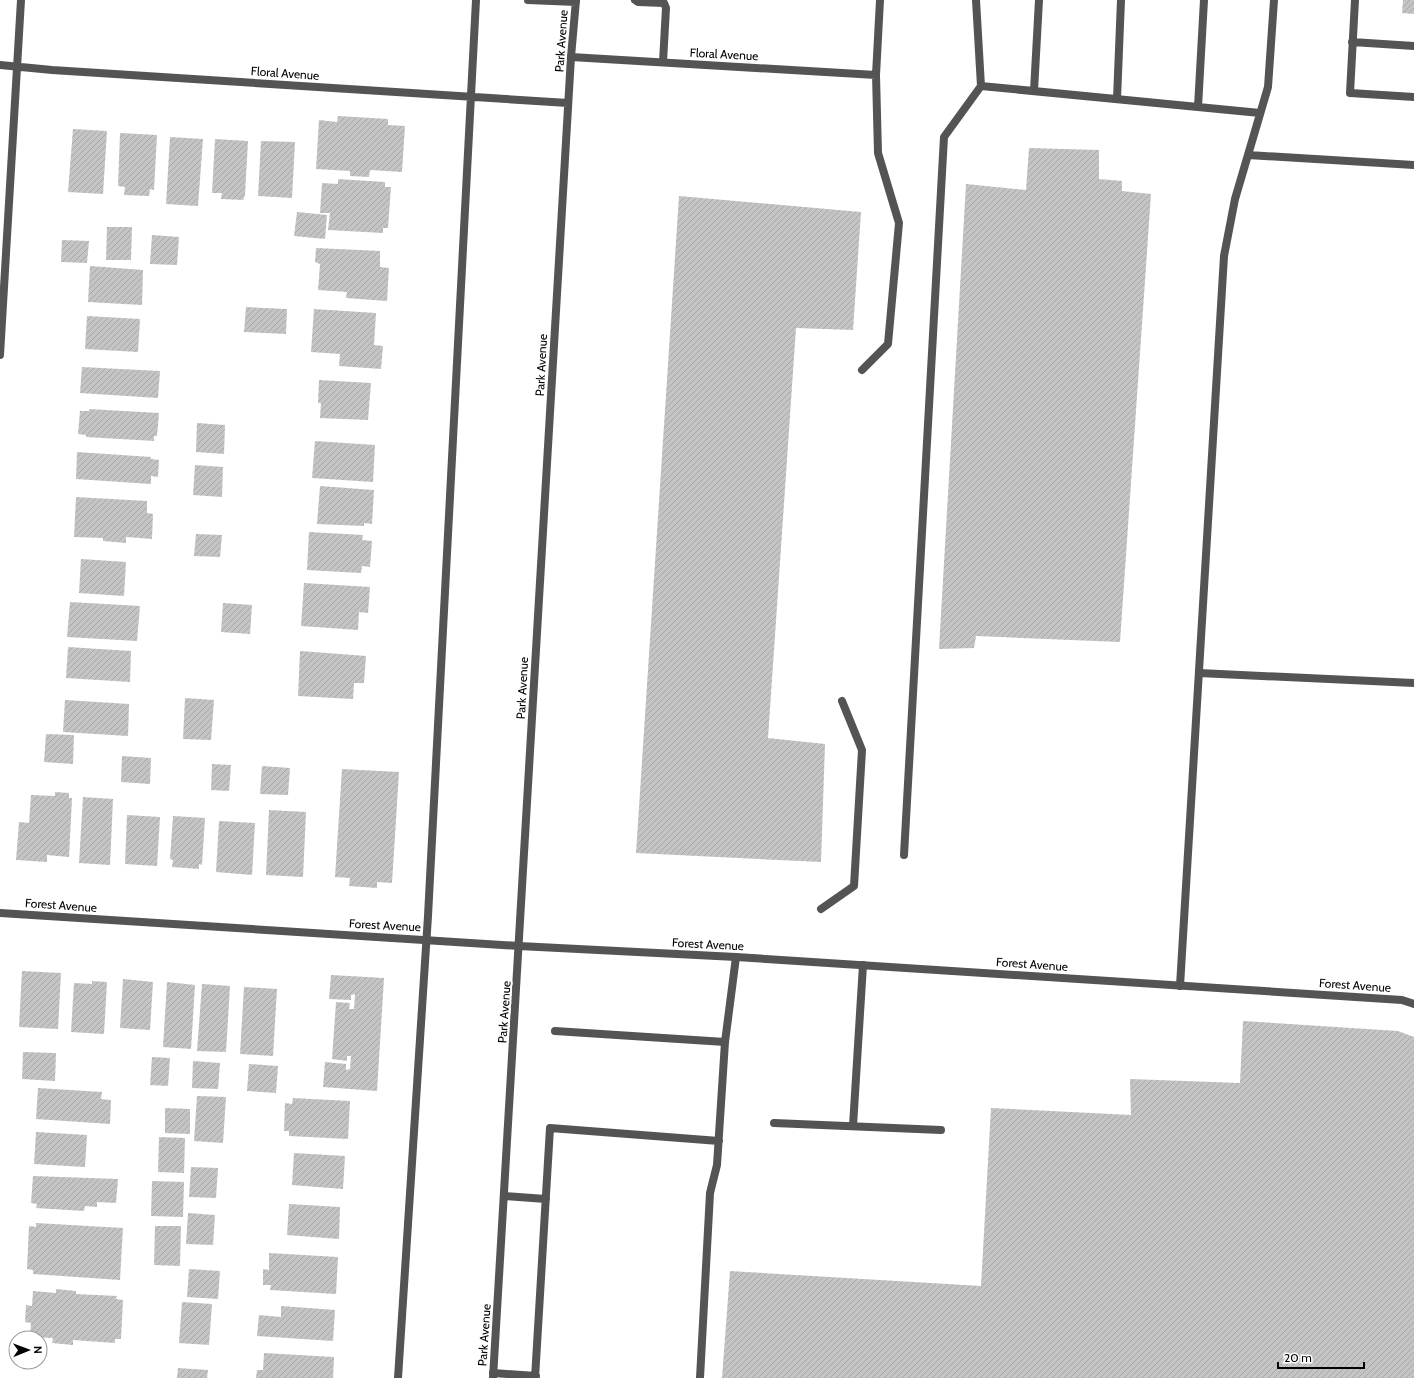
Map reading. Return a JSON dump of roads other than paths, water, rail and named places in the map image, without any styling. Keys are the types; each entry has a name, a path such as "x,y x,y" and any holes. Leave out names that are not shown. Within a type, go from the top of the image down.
{"street":[{"path":"0,354 21,0"},
{"path":"398,1378 427,940 476,0"},
{"path":"528,0 576,1"},
{"path":"635,0 638,2 664,4 666,8 663,62"},
{"path":"862,370 888,344 899,223 878,153 876,75 880,0"},
{"path":"904,855 944,137 981,86 976,0"},
{"path":"1034,91 1039,0"},
{"path":"1118,99 1121,0"},
{"path":"1198,107 1204,0"},
{"path":"1180,986 1224,256 1235,199 1268,87 1274,0"},
{"path":"1354,0 1350,93 1414,97"},
{"name":"Park Avenue","path":"493,1375 568,103 576,1"},
{"path":"1352,42 1414,46"},
{"name":"Floral Avenue","path":"571,57 876,75"},
{"name":"Floral Avenue","path":"0,65 52,70 568,103"},
{"path":"981,86 1260,113"},
{"path":"1248,155 1414,165"},
{"path":"1199,673 1414,684"},
{"path":"821,909 854,886 862,750 842,701"},
{"name":"Forest Avenue","path":"0,913 519,946 863,965 1402,1000 1414,1004"},
{"path":"700,1378 710,1193 717,1165 725,1042 736,957"},
{"path":"853,1126 863,965"},
{"path":"555,1031 725,1042"},
{"path":"774,1122 941,1130"},
{"path":"493,1375 535,1377 550,1128 719,1141"},
{"path":"504,1196 546,1199"}]}
